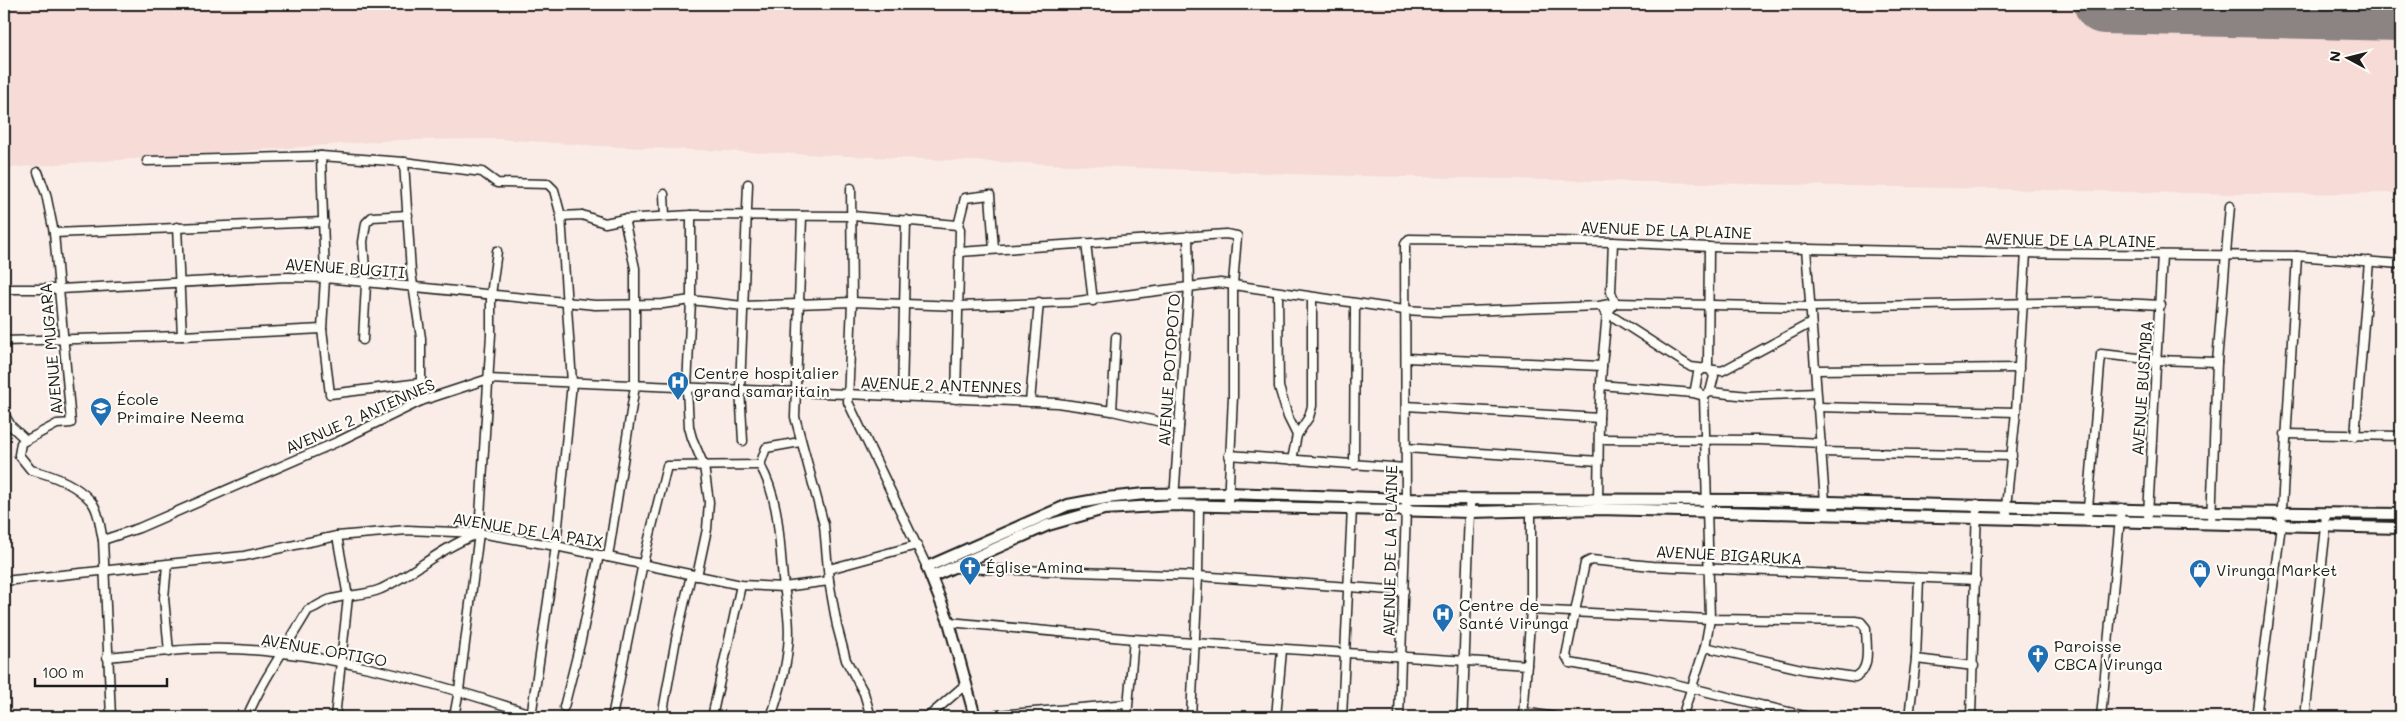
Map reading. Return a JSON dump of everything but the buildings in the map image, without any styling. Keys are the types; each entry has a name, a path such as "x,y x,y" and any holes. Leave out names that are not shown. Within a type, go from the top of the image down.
{"main road":[{"path":"929,572 1068,505 1123,496 1174,494 1228,493 1406,504 1471,512 1598,509 2401,528"},
{"path":"929,572 950,568 1048,525 1073,517 1104,509 1174,505 1352,508 1470,499 1598,498 1977,504 2210,512 2401,514"},
{"path":"1753,500 1753,514"},
{"path":"1068,505 1073,517"},
{"path":"929,572 949,622 975,717"}],"street":[{"path":"147,160 321,156 404,162 482,172 497,183 548,184 554,190 561,216 572,383 556,546 531,716"},
{"path":"321,156 325,278 322,329 330,394 420,383"},
{"path":"404,162 413,287 421,338 421,401"},
{"name":"AVENUE MUGARA","path":"26,440 57,424 71,422 54,233 46,194 38,172"},
{"path":"743,441 740,389 748,184"},
{"path":"851,188 852,302 848,395 855,419 918,545 929,572"},
{"path":"664,194 665,216"},
{"path":"956,399 958,226 965,198 990,195 994,249"},
{"path":"2211,523 2216,362 2230,206"},
{"path":"363,340 366,284 363,242 366,223 372,217 408,215"},
{"path":"561,216 582,215 605,223 624,219 691,215 852,216 954,224 958,226"},
{"path":"662,717 676,639 707,529 709,502 704,466 692,438 687,388 691,300 691,215"},
{"path":"802,216 797,304 795,417 800,442 824,525 829,581 837,626 846,660 864,693 871,717"},
{"path":"608,557 635,386 635,268 624,219"},
{"path":"902,396 906,220"},
{"path":"54,233 324,222"},
{"path":"177,227 182,336"},
{"path":"959,252 1188,236 1226,234 1237,236 1233,284 1233,396 1228,505"},
{"name":"AVENUE POTOPOTO","path":"1174,505 1189,286 1188,236"},
{"name":"AVENUE DE LA PLAINE","path":"1399,717 1406,504 1405,244 1410,239 1613,242 1709,247 2297,256 2401,264"},
{"path":"1598,509 1599,418 1602,366 1608,314 1615,303 1611,292 1613,242"},
{"path":"1086,243 1093,301"},
{"path":"1682,717 1705,647 1710,619 1710,568 1704,441 1707,394 1714,376 1708,370 1709,247"},
{"path":"1806,248 1810,323 1826,515"},
{"path":"454,717 479,533 488,379 490,295 497,251"},
{"path":"2008,519 2006,506 2025,303 2026,253"},
{"name":"AVENUE BUSIMBA","path":"2148,522 2161,305 2162,255"},
{"path":"2256,717 2281,525 2297,256"},
{"path":"2355,436 2369,261"},
{"name":"AVENUE BUGITI","path":"4,289 60,289 180,282 325,278 366,284 567,303 635,305 691,300 743,306 852,302 958,306 1093,301 1189,286 1233,284 1355,304 1441,312 1599,306 1615,303 1809,307 2025,303 2161,305"},
{"path":"1278,292 1279,387 1288,417 1297,435"},
{"path":"1292,460 1297,435 1309,417 1312,406 1312,297"},
{"path":"1030,402 1039,302"},
{"path":"1354,465 1355,304"},
{"path":"1599,306 1608,314 1691,367 1708,370 1722,371 1810,323"},
{"path":"4,341 182,336 322,329"},
{"path":"1112,411 1116,337"},
{"path":"2087,520 2099,357 2105,353 2157,360 2216,362"},
{"path":"1406,358 1602,366"},
{"path":"1815,370 2019,368"},
{"path":"1707,394 1695,389 1698,373 1708,370"},
{"name":"AVENUE 2 ANTENNES","path":"102,540 138,528 337,442 421,401 488,379 1066,404 1112,411 1179,426"},
{"path":"1601,385 1748,396 1816,393"},
{"path":"1406,406 1599,418"},
{"path":"1818,407 2016,412"},
{"path":"4,414 11,426 26,440 22,442 19,455 30,470 54,475 91,500 99,518 102,540 111,717"},
{"path":"2285,434 2401,436"},
{"path":"1599,439 1760,440 1820,443"},
{"path":"771,717 785,669 789,645 776,507 770,483 760,465 766,448 800,442"},
{"path":"1406,448 1599,461"},
{"path":"1822,452 2012,456"},
{"path":"1229,455 1405,468"},
{"path":"612,717 643,564 667,466 760,465"},
{"path":"1462,717 1470,499"},
{"path":"1971,717 1974,666 1977,504"},
{"path":"1191,717 1198,576 1199,505"},
{"path":"1342,717 1352,508"},
{"path":"2101,717 2121,508"},
{"path":"1532,512 1531,610 1523,714 1554,717"},
{"path":"2305,717 2326,513"},
{"name":"AVENUE DE LA PAIX","path":"4,581 244,556 337,536 370,531 407,530 479,533 556,546 740,584 784,587 829,581"},
{"path":"247,717 257,693 308,610 332,599 368,594 382,588 415,570 450,546 479,533"},
{"path":"334,717 342,663 348,596 337,536"},
{"path":"829,568 918,545"},
{"path":"564,708 599,555"},
{"name":"AVENUE BIGARUKA","path":"1691,688 1647,677 1570,663 1566,656 1584,563 1588,560 1710,568 1976,580"},
{"path":"167,565 164,598 169,652"},
{"path":"950,568 1198,576 1404,591"},
{"path":"1909,717 1916,659 1919,578"},
{"path":"712,717 740,584"},
{"path":"1531,610 1575,610 1710,619 1861,622 1866,628 1866,666 1862,674 1855,677 1705,647"},
{"path":"949,622 1195,644 1527,665"},
{"path":"1127,717 1134,639"},
{"name":"AVENUE OPTIGO","path":"107,657 203,648 280,653 342,663 459,690 531,716"},
{"path":"1276,717 1282,650"},
{"path":"1916,659 1974,666"},
{"path":"928,717 966,684"},
{"path":"1691,688 1809,717"},
{"path":"975,717 1128,704"},
{"path":"1764,717 1766,706"}],"shaded area":[{"path":"4,4 2401,4 2401,193 2235,194 1316,175 599,146 498,139 399,140 4,168"}],"runway":[{"path":"2104,4 2401,11"}],"place":[{"name":"Centre hospitalier grand samaritain","path":"678,401"},
{"name":"École Primaire Neema","path":"101,427"},
{"name":"Église Amina","path":"970,586"},
{"name":"Virunga Market","path":"2200,589"},
{"name":"Centre de Santé Virunga","path":"1443,633"},
{"name":"Paroisse CBCA Virunga","path":"2038,674"}]}
